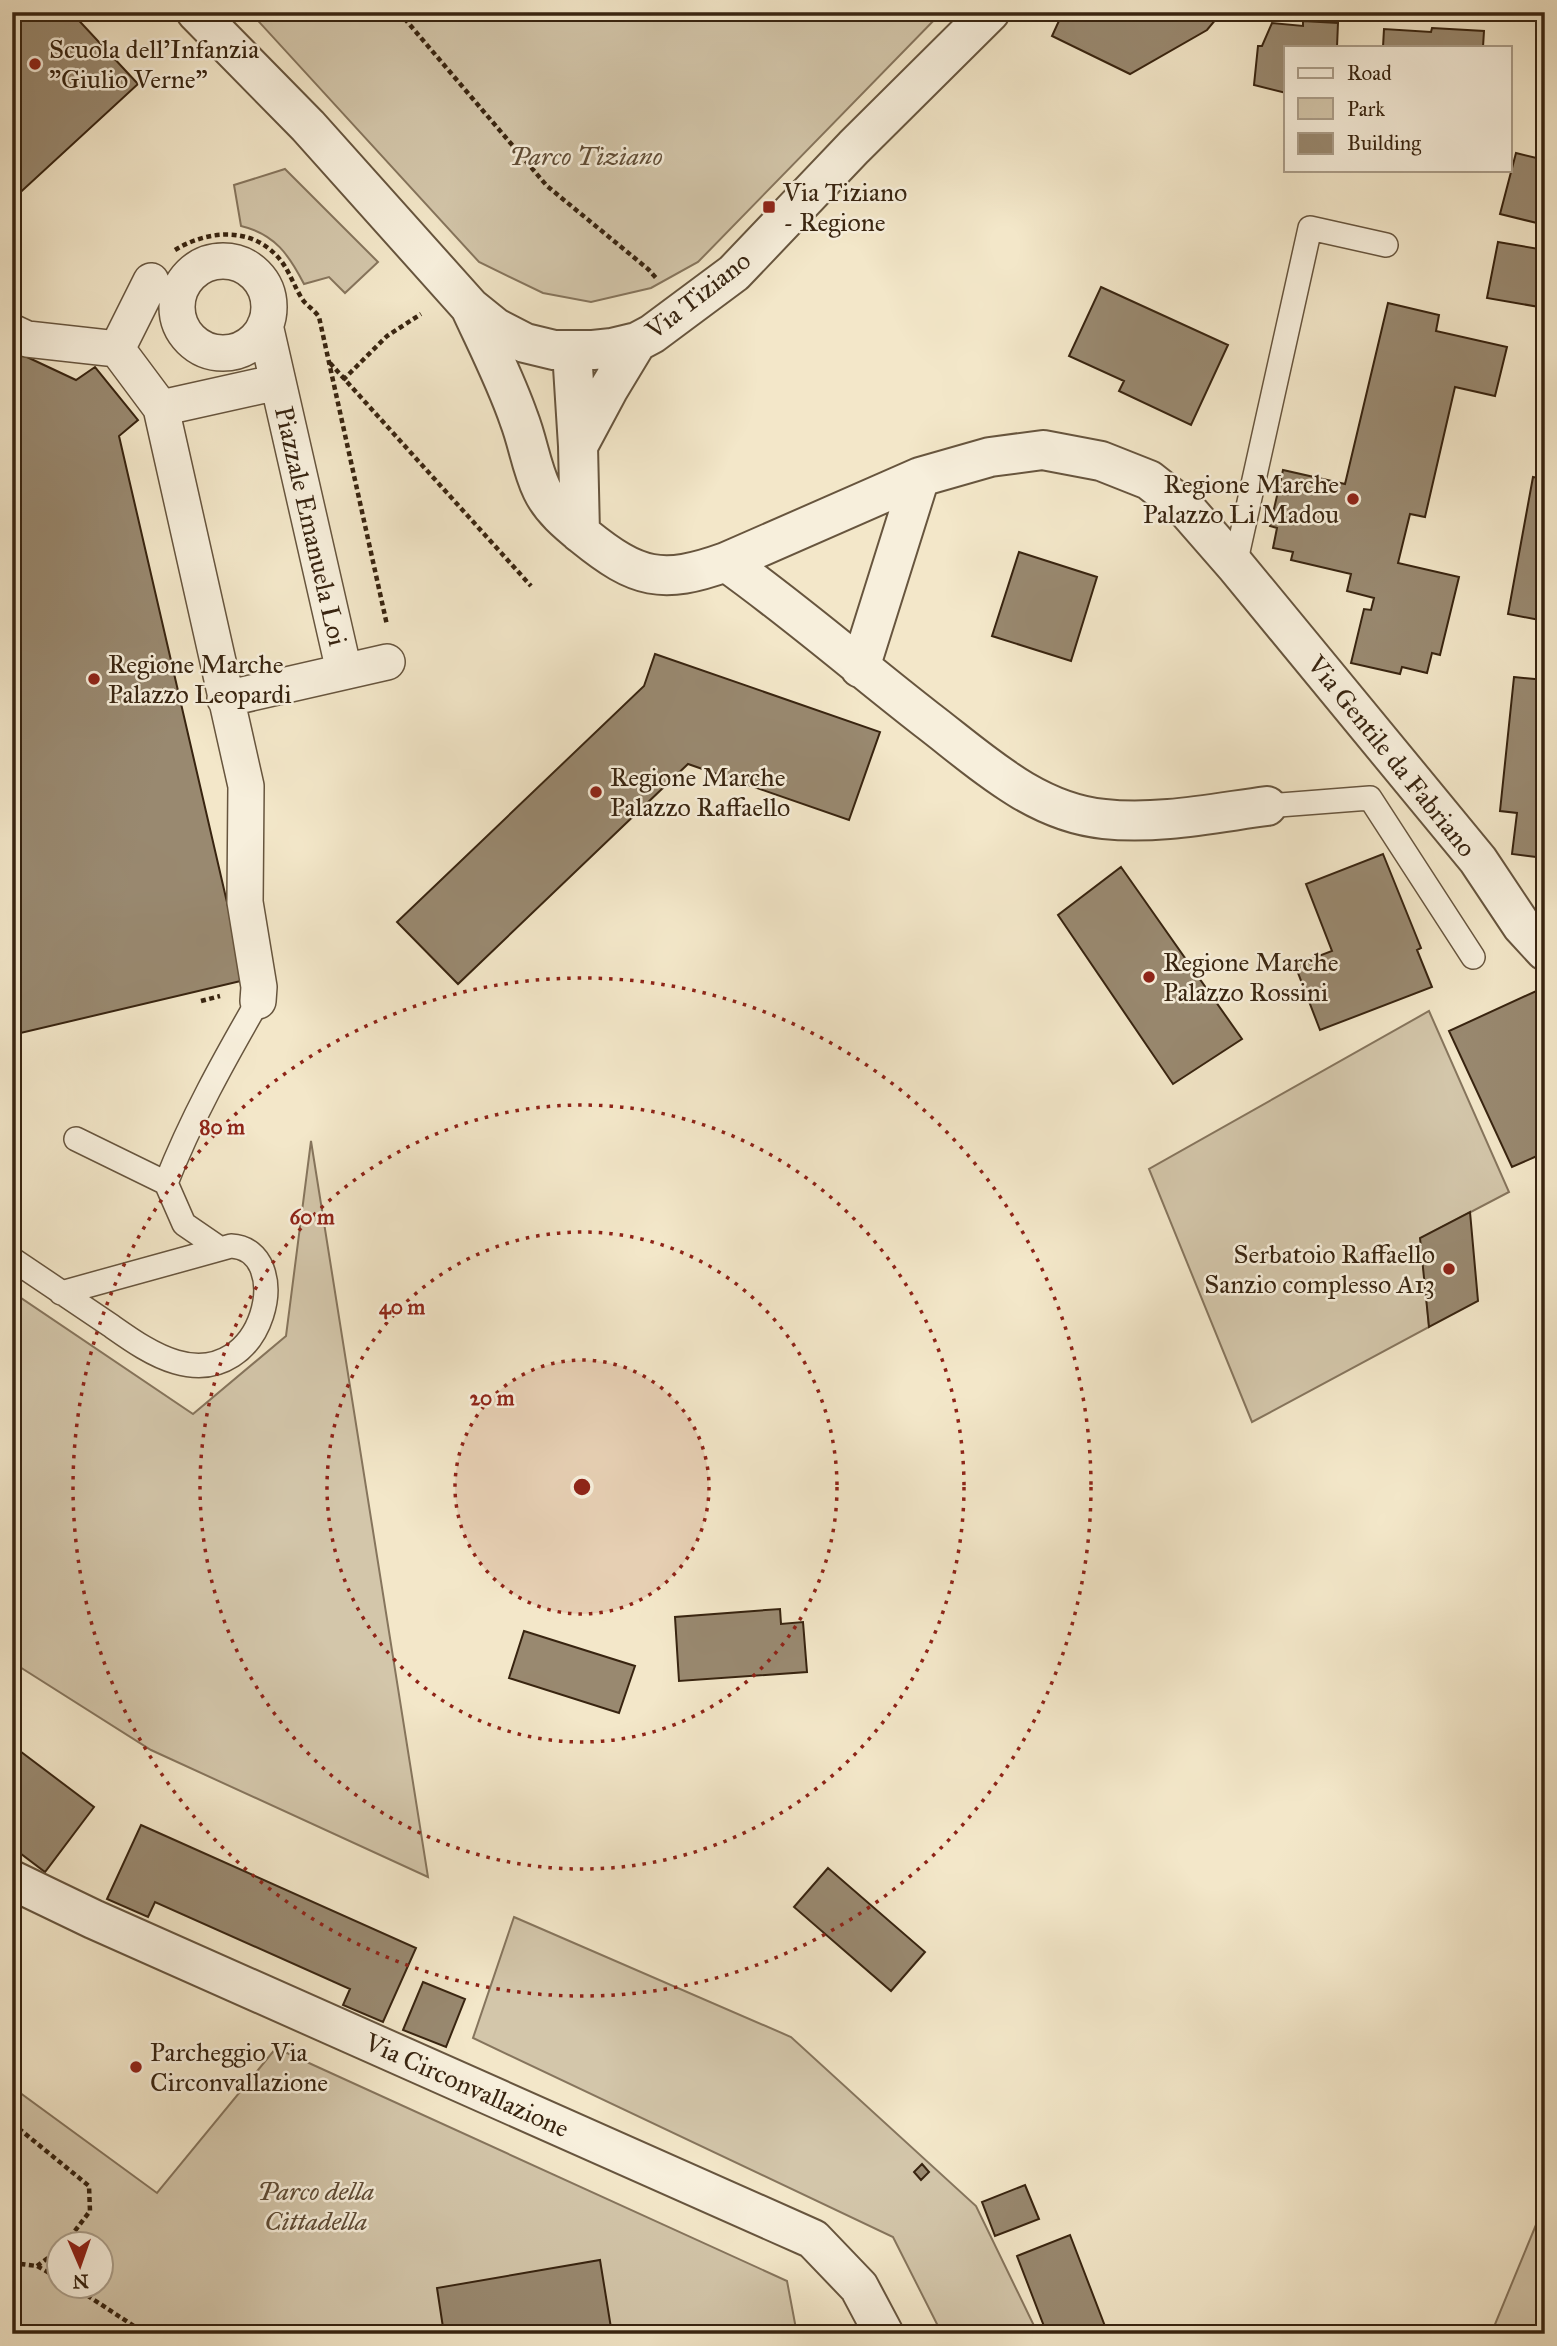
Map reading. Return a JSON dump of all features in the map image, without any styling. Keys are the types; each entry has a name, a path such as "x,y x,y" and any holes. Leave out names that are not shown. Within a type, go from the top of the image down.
{"street":[{"name":"Via Tiziano","path":"195,12 308,126 464,299 496,328 525,343 563,350 593,350 637,342 685,311 734,272 854,147 990,12"},
{"name":"Piazzale Emanuela Loi","path":"176,308 178,293 185,280 209,263 224,261 239,264 252,270 262,281 268,295 269,310 265,325 344,671"},
{"path":"117,349 146,292 176,308 188,337 199,346 215,352 245,348 257,338 265,325"},
{"name":"Via Gentile da Fabriano","path":"464,299 519,418 543,492 561,516 580,533 620,562 640,572 661,576 698,572 920,477 990,457 1043,450 1101,461 1149,480 1187,510 1235,565 1439,811 1478,860 1522,926 1545,951"},
{"path":"20,335 117,349 162,408 246,786 244,902 259,987 258,1001"},
{"path":"578,446 637,342"},
{"path":"519,418 533,379 563,350"},
{"path":"563,350 578,446 580,533"},
{"name":"Piazzale Emanuela Loi","path":"162,408 278,382"},
{"path":"860,668 920,477"},
{"path":"726,562 782,603 860,668 1000,776 1051,806 1075,814 1127,821 1267,806"},
{"name":"Piazzale Emanuela Loi","path":"225,699 344,671 388,649"},
{"name":"Via Circonvallazione","path":"12,1880 93,1919 813,2239 859,2287 884,2334"}],"lane":[{"path":"1235,565 1310,228 1386,245"},
{"path":"1267,806 1370,798 1473,957"},
{"path":"166,1183 185,1135 218,1070 258,1001"},
{"path":"76,1139 166,1183 184,1224 219,1248"},
{"path":"12,1259 61,1293 134,1341 174,1362 199,1366 219,1362 242,1349 262,1315 266,1300 261,1269 249,1250 240,1246 219,1248 61,1293"}],"path":[{"path":"399,12 547,186 648,269 685,311"},
{"path":"146,292 162,264 174,250 206,235 237,235 265,246 287,269 302,300 319,317 388,649"},
{"path":"344,380 387,336 464,299"},
{"path":"330,362 531,586"},
{"path":"12,2123 89,2186 90,2211 76,2230"},
{"path":"37,2266 46,2259"},
{"path":"12,2263 37,2266 46,2271"},
{"path":"93,2300 146,2334"}],"green space":[{"name":"Parco Tiziano","path":"250,12 942,12 698,262 651,288 591,302 543,293 479,262"},
{"path":"285,169 378,262 345,293 329,277 304,284 280,247 263,234 241,226 234,185"},
{"path":"1429,1011 1509,1192 1421,1238 1429,1327 1252,1422 1149,1169"},
{"path":"311,1141 428,1877 151,1750 12,1662 12,1292 193,1414 286,1336"},
{"path":"514,1917 791,2037 976,2206 1038,2334 942,2334 893,2237 473,2038"},
{"name":"Parco della Cittadella","path":"276,2048 787,2281 797,2334 12,2334 12,2087 157,2193"},
{"path":"1545,2203 1545,2334 1491,2334"}],"building":[{"path":"25,12 71,12 138,84 12,200 12,24"},
{"path":"1063,12 1222,12 1207,30 1130,74 1052,36"},
{"path":"1303,21 1338,23 1337,46 1284,46 1284,92 1254,85 1258,46 1262,46 1272,23 1303,26"},
{"path":"1432,28 1484,31 1483,46 1383,46 1384,29 1431,32"},
{"path":"1516,153 1545,160 1545,225 1500,214"},
{"path":"1498,242 1545,250 1545,308 1487,298"},
{"path":"1101,287 1228,345 1191,425 1119,391 1124,381 1069,356"},
{"name":"Regione Marche Palazzo Li Madou","path":"1388,303 1439,315 1436,331 1507,347 1495,396 1455,387 1425,517 1410,514 1398,563 1459,577 1440,655 1432,653 1427,673 1402,667 1400,674 1351,663 1364,609 1371,610 1374,598 1347,591 1351,574 1291,560 1293,552 1273,548 1277,528 1270,526 1283,470 1345,484"},
{"name":"Regione Marche Palazzo Leopardi","path":"12,350 76,380 95,367 138,420 119,436 245,980 12,1035"},
{"path":"1533,477 1545,479 1545,621 1508,614"},
{"path":"1019,552 1097,577 1071,661 992,636"},
{"name":"Regione Marche Palazzo Raffaello","path":"655,654 880,732 849,820 688,764 458,984 397,922 644,686"},
{"path":"1514,677 1545,680 1545,858 1512,854 1517,813 1500,811"},
{"path":"1383,854 1421,948 1417,950 1432,987 1320,1030 1295,965 1332,951 1306,884"},
{"name":"Regione Marche Palazzo Rossini","path":"1121,867 1242,1039 1173,1084 1058,915"},
{"path":"1545,987 1537,1156 1512,1167 1449,1031"},
{"name":"Serbatoio Raffaello Sanzio complesso A13","path":"1470,1212 1478,1301 1429,1327 1420,1238"},
{"path":"780,1609 781,1624 803,1622 807,1672 679,1681 675,1617"},
{"path":"524,1631 635,1666 619,1713 509,1678"},
{"path":"12,1745 94,1807 45,1872 12,1847 12,1842 20,1832 12,1826"},
{"path":"141,1825 416,1948 383,2022 343,2005 350,1989 155,1902 148,1917 107,1899"},
{"path":"828,1868 925,1952 891,1991 794,1907"},
{"path":"423,1982 465,1999 446,2047 403,2030"},
{"path":"922,2164 929,2172 921,2180 914,2172"},
{"path":"1025,2185 1039,2219 995,2236 982,2202"},
{"path":"1070,2235 1108,2334 1047,2334 1017,2256"},
{"path":"600,2260 612,2334 444,2334 437,2288"}],"place":[{"name":"Scuola dell'Infanzia \"Giulio Verne\"","path":"35,64"},
{"name":"Via Tiziano - Regione","path":"769,207"},
{"name":"Regione Marche Palazzo Li Madou","path":"1353,499"},
{"name":"Regione Marche Palazzo Leopardi","path":"94,679"},
{"name":"Regione Marche Palazzo Raffaello","path":"596,792"},
{"name":"Regione Marche Palazzo Rossini","path":"1149,977"},
{"name":"Serbatoio Raffaello Sanzio complesso A13","path":"1449,1269"},
{"name":"Parcheggio Via Circonvallazione","path":"136,2067"}]}
